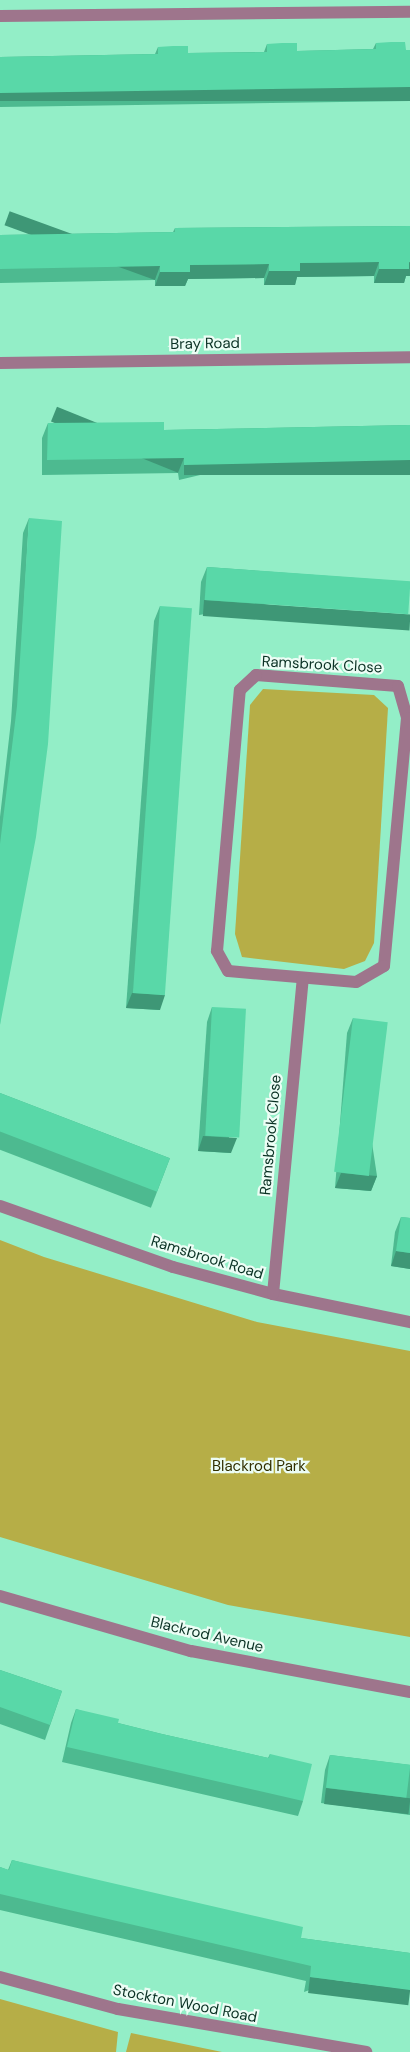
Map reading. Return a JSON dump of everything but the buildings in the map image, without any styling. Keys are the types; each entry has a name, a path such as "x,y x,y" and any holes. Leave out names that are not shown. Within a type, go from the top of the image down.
{"street":[{"path":"0,16 234,6 410,12"},
{"name":"Bray Road","path":"0,363 410,357"},
{"name":"Ramsbrook Close","path":"256,675 398,686 407,718 384,966 356,982 303,979 228,971 217,951 240,690 256,675"},
{"name":"Ramsbrook Close","path":"273,1294 303,979"},
{"name":"Ramsbrook Road","path":"0,1206 173,1266 273,1294 410,1322"},
{"name":"Blackrod Avenue","path":"0,1596 191,1651 410,1692"},
{"name":"Stockton Wood Road","path":"0,1977 118,2009 366,2052"}],"green space":[{"path":"263,689 374,695 388,708 374,943 365,961 344,969 242,957 235,934 250,705"},
{"name":"Blackrod Park","path":"0,1240 44,1257 257,1322 410,1351 410,1637 228,1605 0,1537"},
{"path":"0,1999 118,2032 116,2052 0,2052"},
{"path":"131,2033 222,2052 126,2052"}]}
